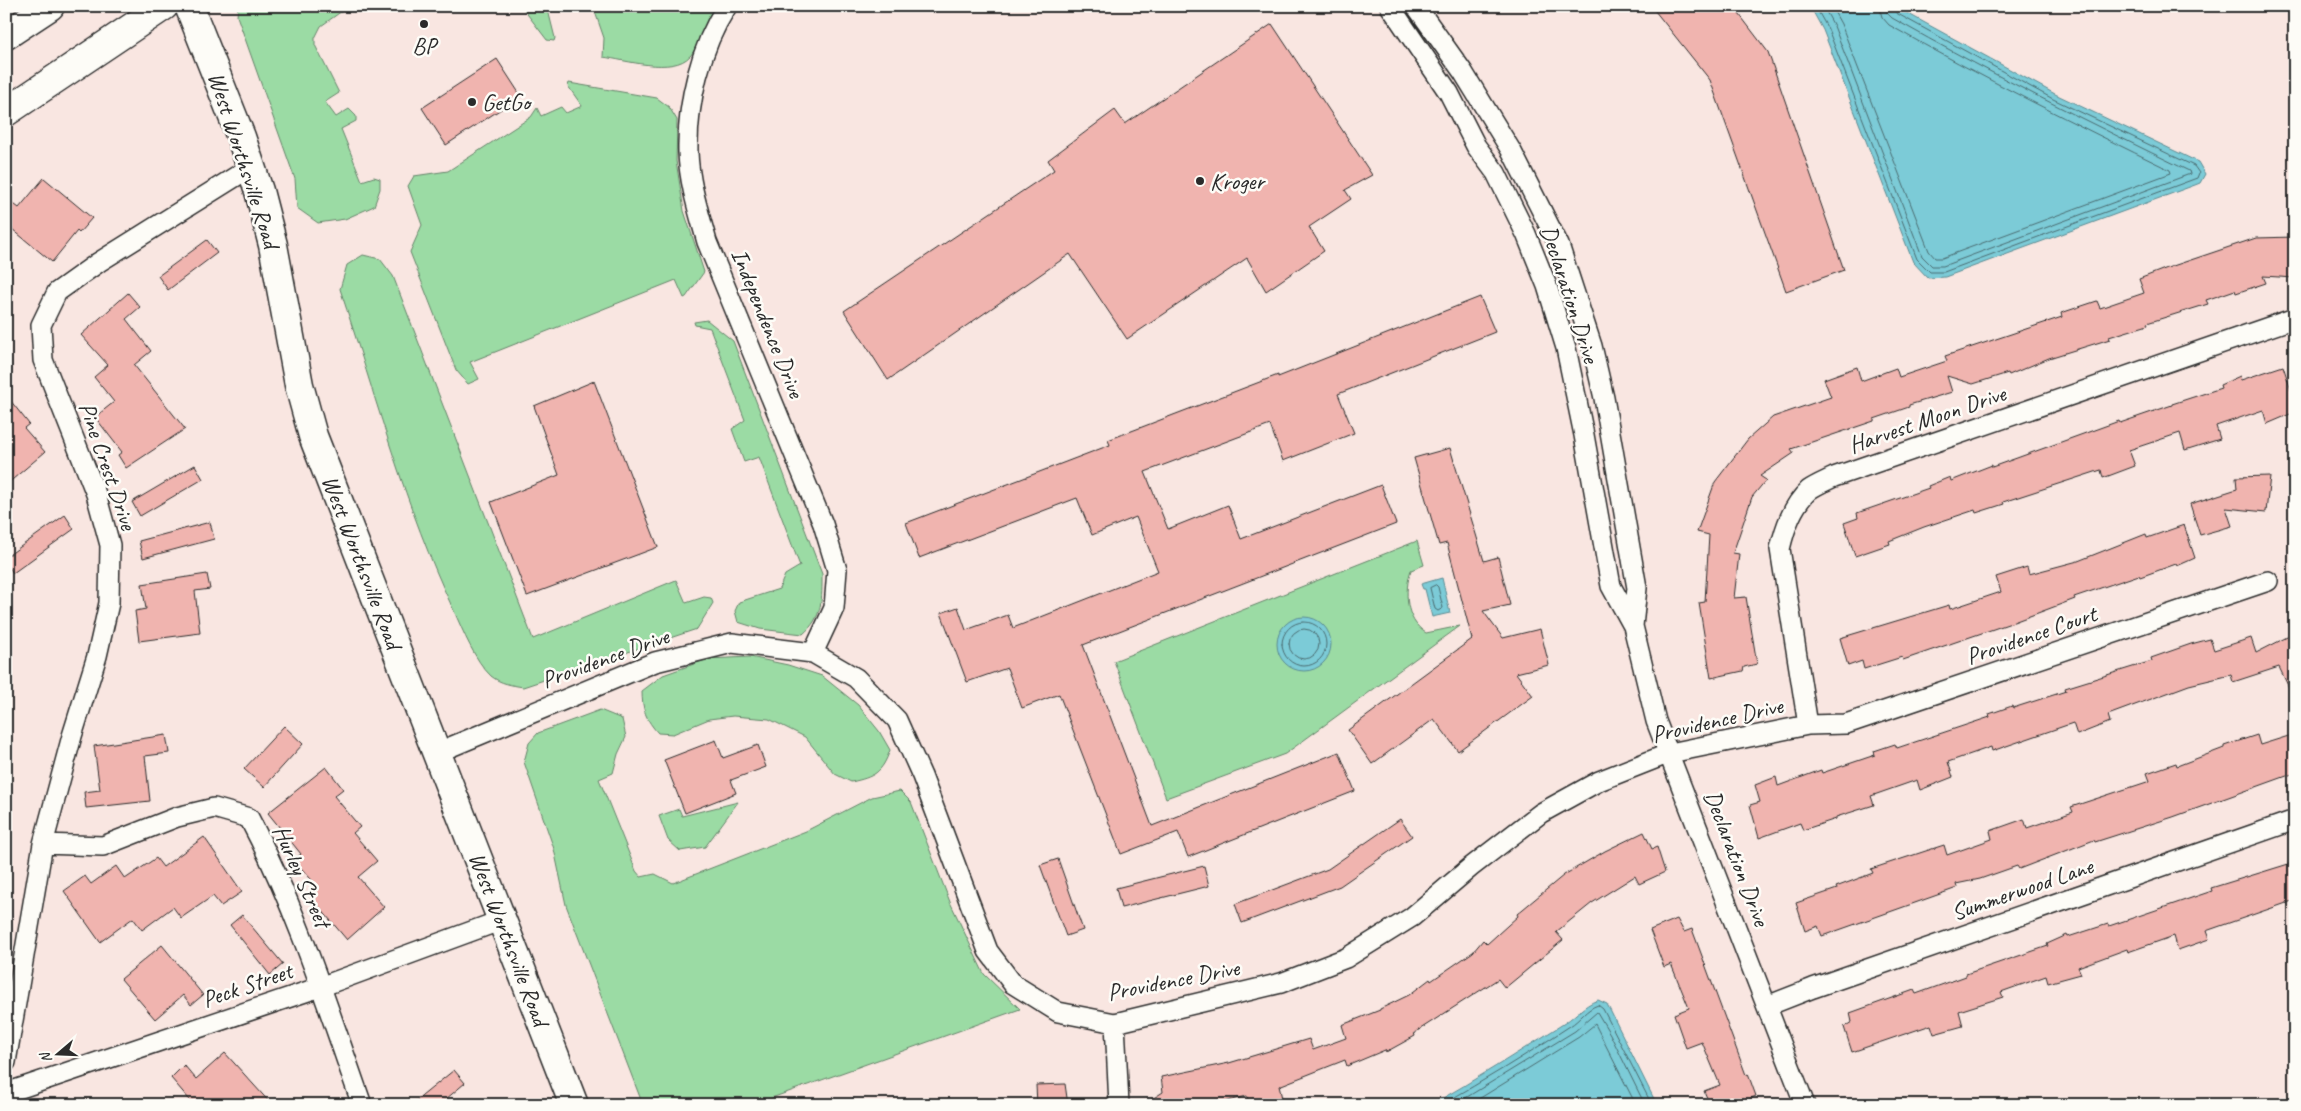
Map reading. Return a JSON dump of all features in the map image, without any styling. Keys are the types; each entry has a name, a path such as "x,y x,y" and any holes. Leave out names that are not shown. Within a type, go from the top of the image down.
{"main road":[{"path":"6,35 50,6"},
{"path":"6,112 164,6"},
{"name":"West Worthsville Road","path":"189,6 251,167 273,245 299,385 313,436 574,1105"}],"street":[{"name":"Independence Drive","path":"727,6 708,45 692,92 688,153 696,203 707,242 823,524 837,570 834,608 813,653"},
{"name":"Declaration Drive","path":"1390,6 1449,93 1476,146 1496,172 1526,234 1543,278 1566,348 1584,435 1611,586 1633,626 1656,721 1805,1105"},
{"name":"Declaration Drive","path":"1416,6 1463,72 1512,152 1560,245 1592,346 1604,398 1638,588 1633,626"},
{"name":"Pine Crest Drive","path":"6,1062 43,844 72,736 97,656 109,603 110,545 96,494 43,360 41,325 57,292 123,246 251,167"},
{"name":"Harvest Moon Drive","path":"1808,726 1780,550 1786,526 1794,509 1810,489 1842,475 2295,318"},
{"name":"Providence Court","path":"1808,726 1846,724 2268,581"},
{"name":"Providence Drive","path":"436,753 569,696 655,662 732,643 813,653 856,678 897,720 922,776 988,951 1013,984 1058,1012 1115,1023 1281,983 1346,958 1412,917 1471,867 1541,813 1599,781 1670,753 1808,726"},
{"name":"Hurley Street","path":"43,844 103,846 177,817 214,808 249,818 268,854 299,928 320,987"},
{"name":"Summerwood Lane","path":"1767,1006 1813,988 2295,820"},
{"name":"Peck Street","path":"6,1093 320,987 502,920"},
{"path":"320,987 362,1105"},
{"path":"1115,1023 1119,1105"}],"green space":[{"path":"238,6 349,6 321,26 315,38 315,45 339,93 325,102 336,117 349,109 356,116 356,121 341,129 362,181 374,177 380,179 380,189 374,206 345,219 318,223 297,208 295,179 237,16"},
{"path":"521,6 547,6 555,38 554,41 547,40"},
{"path":"593,6 714,6 700,40 690,56 682,62 672,65 648,65 603,57 604,38"},
{"path":"569,83 657,98 669,107 677,120 676,161 684,211 704,272 684,298 676,280 470,362 479,379 468,384 456,370 410,252 422,225 408,186 414,176 448,171 531,117 537,108 541,116 561,107 566,113 582,106 568,86"},
{"path":"363,255 380,259 393,276 533,639 676,580 686,603 704,597 711,598 713,603 697,629 523,687 499,681 485,670 465,636 421,532 392,452 340,289 347,265"},
{"path":"707,320 733,341 822,574 818,614 810,628 803,634 760,629 738,622 735,611 739,602 779,589 785,575 800,566 759,457 744,462 732,429 745,420 710,328 695,325 694,322"},
{"path":"1417,541 1424,565 1411,570 1407,587 1408,604 1414,621 1426,633 1460,626 1285,754 1166,798 1114,661"},
{"path":"750,657 788,665 822,676 858,705 879,731 890,750 880,769 871,776 851,782 835,774 805,737 769,719 733,716 709,719 673,734 658,733 650,723 644,709 642,691 663,675 708,659"},
{"path":"600,710 622,719 626,737 618,754 613,773 599,779 636,871 641,877 655,874 673,883 806,831 872,797 900,791 911,802 950,902 984,974 1020,1009 752,1105 643,1105 566,905 554,849 524,762 529,743 538,733"},
{"path":"738,802 705,847 680,851 668,840 659,816 679,809 682,816"}],"water":[{"path":"1810,6 1894,6 2055,94 2198,162 2205,174 2200,183 2195,185 1945,277 1928,278 1913,262 1823,30"},
{"path":"1442,578 1450,613 1432,617 1425,589 1423,589 1421,584"},
{"path":"1304,617 1314,619 1323,625 1329,634 1331,644 1329,654 1323,663 1314,669 1304,671 1294,669 1285,663 1279,654 1277,644 1279,634 1285,625 1294,619"},
{"path":"1598,1000 1607,1004 1657,1105 1431,1105 1565,1023 1588,1005"}],"building":[{"path":"1651,6 1733,6 1768,52 1844,270 1786,291 1710,80"},
{"name":"Kroger","path":"1272,24 1372,175 1345,190 1351,199 1309,227 1324,251 1266,291 1247,258 1127,339 1070,254 888,380 844,311 1054,170 1048,160 1115,110 1125,124"},
{"name":"GetGo","path":"497,59 521,96 446,145 422,108"},
{"path":"44,178 92,218 79,233 77,231 52,262 6,224 6,198 19,208"},
{"path":"2295,237 2295,278 2263,276 2266,283 2236,293 2235,290 2206,300 2208,304 2147,323 2148,325 2049,358 2009,375 2008,373 1973,384 1947,376 1952,392 1909,405 1909,407 1874,419 1874,421 1791,449 1794,453 1760,476 1766,480 1752,497 1733,553 1739,554 1734,598 1746,597 1757,664 1744,667 1743,671 1711,678 1699,603 1705,602 1709,535 1697,532 1715,482 1748,439 1773,417 1831,397 1824,379 1857,367 1861,381 1896,368 1899,377 1947,361 1945,356 2062,317 2061,313 2097,301 2100,308 2144,293 2139,279 2170,267 2256,238"},
{"path":"207,240 217,253 168,290 158,276"},
{"path":"128,293 140,307 126,319 151,351 134,365 185,429 126,468 118,455 122,452 95,417 114,402 94,377 108,365 81,335"},
{"path":"1480,297 1495,332 1338,394 1354,433 1283,461 1270,425 1145,472 1168,529 1228,505 1241,539 1381,485 1396,524 1083,645 1152,826 1339,752 1355,791 1188,857 1178,832 1121,854 1059,694 1022,708 1007,668 967,682 941,613 958,607 966,630 1008,615 1013,628 1158,571 1136,517 1092,535 1077,498 919,558 906,523 1110,445 1108,440 1278,375 1278,377"},
{"path":"2283,366 2295,402 2295,412 2267,424 2263,410 2216,426 2220,439 2185,450 2180,433 2129,450 2135,466 2103,478 2101,470 2003,502 2004,504 1976,513 1975,510 1924,527 1889,541 1890,544 1855,556 1844,523 1858,518 1857,513 1929,488 1928,486 1950,477 1951,481 2119,421 2120,423 2221,388 2220,385 2240,376 2241,380"},
{"path":"594,381 658,547 527,596 491,502 559,475 534,406"},
{"path":"6,395 29,424 24,428 45,452 6,485"},
{"path":"1450,448 1484,561 1498,557 1510,605 1483,611 1503,638 1540,629 1549,665 1516,673 1533,696 1458,751 1434,719 1372,764 1348,730 1472,639 1447,543 1439,545 1414,458"},
{"path":"195,465 203,479 140,516 132,502"},
{"path":"2270,476 2266,512 2226,508 2232,526 2200,535 2190,504 2237,489 2236,477"},
{"path":"65,515 74,529 13,573 6,563 6,557"},
{"path":"210,522 214,539 143,558 139,541"},
{"path":"2184,525 2195,558 2177,566 2176,564 2140,577 2139,575 2074,597 2075,599 2011,623 1903,660 1902,657 1864,669 1862,661 1848,666 1840,638 1949,605 1950,609 2001,592 1996,577 2027,567 2029,574 2078,561 2146,534 2147,538"},
{"path":"207,574 210,589 195,591 200,633 139,641 135,611 146,609 142,584"},
{"path":"2295,633 2295,700 2279,667 2233,682 2231,675 2189,685 2108,715 2110,722 2077,735 2073,723 1992,751 1991,747 1948,762 1953,777 1920,790 1917,780 1871,796 1874,805 1836,817 1836,819 1803,830 1800,823 1759,838 1750,805 1760,802 1755,785 1776,777 1778,786 1821,770 1822,773 1875,755 1874,751 1895,744 1897,748 1990,717 1989,714 2066,691 2065,688 2152,661 2151,658 2191,644 2210,639 2214,650 2251,638 2256,653"},
{"path":"284,726 303,744 264,787 244,769"},
{"path":"2295,734 2295,773 2173,817 2095,842 2094,840 2019,869 2017,866 1980,879 1956,884 1957,888 1822,936 1818,926 1805,931 1796,903 1837,889 1836,887 1873,873 1871,869 1944,845 1947,855 1992,839 1990,831 2024,819 2027,828 2073,812 2071,807 2150,781 2147,773 2176,763 2177,766 2224,748 2224,746 2257,735 2260,745"},
{"path":"166,735 169,753 145,756 150,801 86,808 84,792 100,790 94,746"},
{"path":"716,740 723,758 758,745 766,767 731,780 736,793 685,813 664,760"},
{"path":"326,767 343,789 334,796 360,827 353,833 377,861 358,877 384,907 347,940 309,895 318,887 294,860 301,854 268,813"},
{"path":"1400,819 1412,836 1340,886 1242,923 1235,904 1328,869"},
{"path":"1644,832 1652,849 1657,847 1665,872 1639,884 1635,876 1592,903 1556,932 1563,940 1505,988 1498,979 1414,1033 1415,1036 1386,1052 1385,1050 1347,1066 1345,1060 1279,1086 1282,1098 1253,1105 1250,1105 1247,1096 1212,1105 1143,1105 1163,1092 1161,1077 1229,1063 1309,1039 1313,1050 1346,1038 1342,1025 1380,1010 1409,995 1430,979 1431,981 1473,952 1483,940 1487,944 1518,916 1517,914 1564,875 1605,851"},
{"path":"204,837 242,892 221,906 213,896 181,918 173,907 142,930 133,918 100,942 64,891 85,876 91,884 116,866 125,879 156,858 163,867"},
{"path":"1058,859 1083,930 1066,936 1040,865"},
{"path":"2295,862 2295,900 2206,931 2209,939 2178,950 2174,936 2128,952 2127,949 2078,967 2081,974 2048,983 2046,976 2001,992 2003,997 1959,1011 1963,1026 1934,1034 1931,1025 1852,1052 1844,1027 1852,1022 1850,1013 1914,990 1916,994 1966,976 1966,974 2048,946 2047,944 2067,935 2068,937 2108,924 2109,926 2212,891 2211,888"},
{"path":"1204,866 1209,886 1121,908 1116,888"},
{"path":"242,915 283,964 270,975 230,925"},
{"path":"1677,919 1684,932 1692,929 1746,1075 1748,1074 1756,1096 1735,1105 1710,1105 1704,1091 1720,1085 1702,1042 1686,1048 1674,1014 1689,1008 1671,964 1664,967 1650,930"},
{"path":"162,945 203,995 191,1005 183,995 155,1019 121,979"},
{"path":"225,1053 272,1105 194,1105 171,1078 184,1065 196,1079"},
{"path":"454,1070 465,1083 439,1105 411,1105"},
{"path":"1065,1084 1068,1105 1037,1105 1036,1085"}],"place":[{"name":"BP","path":"424,24"},
{"name":"GetGo","path":"472,102"},
{"name":"Kroger","path":"1200,181"}]}
